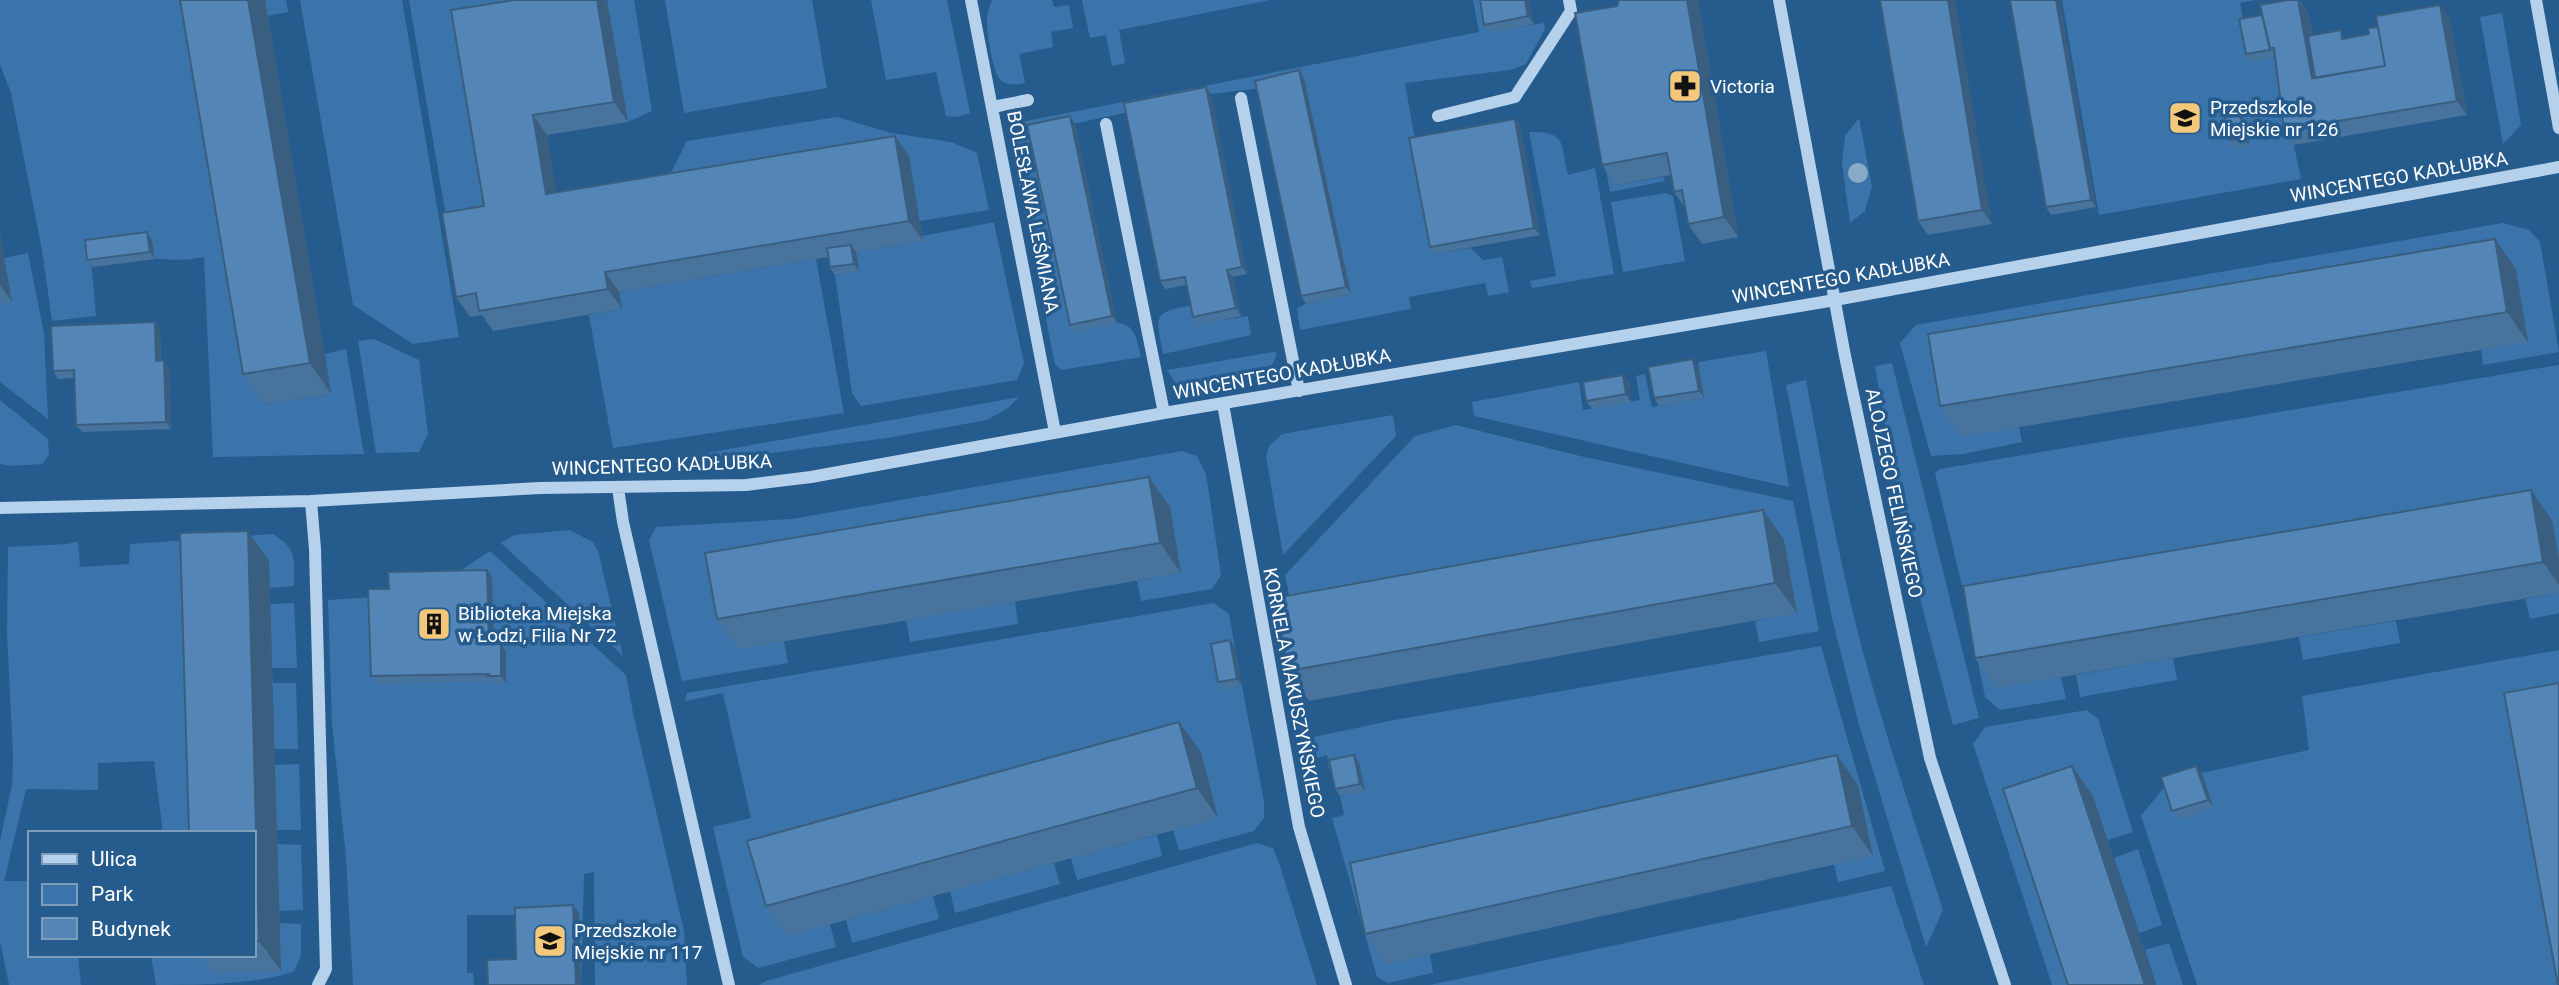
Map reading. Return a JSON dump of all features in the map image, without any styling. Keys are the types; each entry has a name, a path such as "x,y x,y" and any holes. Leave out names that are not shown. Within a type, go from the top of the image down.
{"street":[{"name":"BOLESŁAWA LEŚMIANA","path":"971,0 1055,432"},
{"path":"1438,116 1516,97 1571,11 1569,0"},
{"name":"ALOJZEGO FELIŃSKIEGO","path":"1779,0 1835,300 1930,758 2005,985"},
{"path":"2536,0 2559,128"},
{"path":"1241,98 1299,391"},
{"path":"993,107 1028,100"},
{"path":"1106,124 1164,413"},
{"name":"WINCENTEGO KADŁUBKA","path":"0,508 311,501 540,488 746,485 811,477 1164,413 1835,300 2559,167"},
{"name":"KORNELA MAKUSZYŃSKIEGO","path":"1223,404 1299,827 1346,985"},
{"path":"618,488 623,522 729,985"},
{"path":"311,501 315,549 326,969 318,985"}],"green space":[{"path":"0,0 207,0 264,404 331,394 325,354 346,349 364,454 213,457 204,257 161,259 90,248 96,316 52,321 42,250 11,93 0,64"},
{"path":"265,0 286,0 288,12 267,16"},
{"path":"300,0 402,0 459,337 413,344 353,305"},
{"path":"409,0 525,0 498,226 449,234"},
{"path":"607,0 634,0 652,111 628,122"},
{"path":"665,0 812,0 827,88 684,113"},
{"path":"871,0 947,0 970,113 957,117 946,116 936,72 886,80"},
{"path":"992,0 1052,0 1054,7 1069,5 1073,28 1051,32 1053,47 1019,54 1025,83 1007,84 1001,81 996,73 987,22"},
{"path":"1082,0 1270,0 1119,30 1125,63 1112,66 1106,35 1090,38"},
{"path":"1473,0 1483,0 1490,32 1544,23 1545,29 1526,64 1510,70 1405,83 1435,254 1471,248 1483,260 1502,257 1509,292 1488,296 1485,283 1409,297 1411,309 1300,330 1297,308 1351,294 1261,88 1211,94 1032,133 1117,323 1132,330 1141,357 1061,370 1055,364 1010,141 1009,132 1016,123 1479,32"},
{"name":"Przedszkole Miejskie nr 126","path":"2062,0 2255,0 2240,3 2251,61 2275,57 2301,179 2099,215"},
{"path":"2502,13 2521,125 2503,144 2480,17"},
{"path":"1581,35 1616,185 1664,177 1665,181 1610,192"},
{"path":"837,117 891,133 951,142 977,153 989,210 920,221 658,198 687,141"},
{"path":"1859,118 1872,187 1865,211 1850,223 1842,163 1845,136"},
{"path":"1529,132 1550,134 1560,141 1568,175 1595,168 1614,274 1532,288 1530,281 1556,276"},
{"path":"1666,193 1673,196 1685,261 1623,272 1611,202"},
{"path":"994,223 1024,363 1017,380 861,406 852,393 835,275 859,271 856,252 923,241 922,236"},
{"path":"2503,223 2529,230 2540,242 2559,352 2483,365 2481,350 2528,341 2515,269 2019,427 2022,442 1963,454 1931,456 1900,343 1916,325"},
{"path":"28,253 44,333 48,419 0,382 0,304 11,302 4,258"},
{"path":"816,259 844,413 613,448 589,315 622,309 619,292"},
{"path":"1194,305 1198,324 1248,316 1251,335 1163,354 1158,323 1163,313"},
{"path":"374,339 419,360 428,434 419,452 376,453 358,341"},
{"path":"1766,351 1789,487 1474,416 1472,402 1579,382 1583,410 1640,400 1636,376 1645,374 1652,407 1704,398 1698,362"},
{"path":"1277,353 1273,363 1259,377 1196,388 1177,385 1167,370"},
{"path":"1892,363 1979,718 1953,725 1904,537 1875,366"},
{"path":"2559,365 2559,560 2552,520 2061,677 2066,699 2000,710 1985,697 1935,473 1940,469"},
{"path":"1806,380 1835,534 1865,661 1943,910 1926,947 1858,721 1832,618 1786,385"},
{"path":"1019,397 1008,408 987,420 887,438 740,457 696,455"},
{"path":"0,400 48,439 49,455 42,464 0,464"},
{"path":"1393,415 1396,436 1283,555 1266,456 1269,446 1282,434"},
{"path":"1456,425 1580,456 1793,501 1819,631 1759,642 1755,621 1796,612 1296,628 1285,575 1415,436"},
{"path":"1182,451 1197,456 1206,474 1221,575 1212,589 1141,601 1137,581 1181,573 784,641 788,663 682,681 649,540 656,527 792,519"},
{"path":"569,530 593,542 598,551 623,656 501,543 515,535"},
{"path":"273,534 291,550 294,586 269,588 268,561 209,831 163,831 154,761 98,763 98,790 26,789 4,881 28,881 28,957 78,957 81,985 9,985 0,941 0,841 12,785 13,755 7,634 8,547 68,544 78,541 80,567 129,564 130,544"},
{"path":"490,551 626,675 684,931 687,985 595,985 594,872 584,874 581,985 520,915 467,915 467,973 473,973 474,985 353,985 346,857 332,724 328,600 374,597 494,683 506,683 494,652 448,579"},
{"path":"2559,593 2559,613 2530,619 2525,599"},
{"path":"1015,601 1018,624 910,642 906,620"},
{"path":"294,603 297,668 272,668 270,604"},
{"path":"1214,603 1229,614 1235,648 1223,690 1242,686 1264,801 1264,818 1254,831 1179,851 1173,830 830,924 836,947 758,968 743,957 713,827 751,818 723,693 685,701 687,693"},
{"path":"2396,621 2400,643 2303,660 2299,637"},
{"path":"1821,646 1885,871 1838,882 1834,864 1386,963 1430,954 1433,973 1388,983 1377,977 1332,818 1344,815 1340,796 1365,791 1359,762 1329,769 1327,755 1317,758 1314,737 1389,721"},
{"path":"2559,650 2559,985 2197,985 2141,816 2166,785 2201,773 2309,750 2302,696"},
{"path":"2173,658 2177,680 2080,697 2076,675"},
{"path":"272,683 296,683 298,749 274,749"},
{"path":"2087,710 2098,719 2133,832 2108,840 2080,985 2052,985 1973,744 1985,727"},
{"path":"299,764 301,830 277,830 274,765"},
{"path":"1157,835 1162,856 1077,880 1071,858"},
{"path":"1257,843 1273,848 1317,985 759,985 766,981"},
{"path":"277,844 301,845 303,910 279,911"},
{"path":"2138,849 2162,925 2139,933 2114,858"},
{"path":"1054,863 1060,884 955,913 950,891"},
{"path":"1891,886 1924,985 1430,985"},
{"path":"933,896 939,919 852,943 846,920"},
{"path":"280,923 301,924 301,956 293,972 276,976 243,982 156,985 151,957 221,957 280,971"},
{"path":"2169,943 2183,985 2156,985 2145,950"}],"building":[{"path":"180,0 248,0 310,363 243,374"},
{"path":"514,0 597,0 614,102 533,115 546,194 895,136 909,221 605,272 608,289 479,311 476,293 456,297 442,213 484,206 451,10"},
{"path":"1480,0 1525,0 1528,16 1484,25"},
{"path":"1619,0 1687,0 1724,217 1688,224 1682,190 1674,192 1667,153 1602,165 1575,13 1617,6"},
{"path":"1880,0 1948,0 1982,210 1918,221"},
{"path":"2010,0 2056,0 2091,200 2046,207"},
{"path":"2298,0 2312,78 2385,66 2376,16 2440,5 2457,101 2284,130 2274,48 2270,48 2260,5"},
{"path":"2262,15 2270,50 2246,54 2239,19"},
{"path":"2378,27 2385,66 2315,78 2308,36 2341,30 2342,39 2369,34 2368,28"},
{"path":"1299,70 1346,287 1301,296 1255,81"},
{"path":"1206,87 1242,267 1227,270 1236,308 1193,317 1185,277 1160,281 1124,103"},
{"path":"2238,115 2247,125 2243,138 2231,140 2221,130 2225,118"},
{"path":"1070,116 1112,316 1070,325 1027,125"},
{"path":"1515,119 1534,228 1430,247 1409,138"},
{"path":"147,232 150,252 87,260 85,240"},
{"path":"2495,239 2507,312 1940,406 1928,334"},
{"path":"851,245 854,264 830,267 827,248"},
{"path":"155,322 156,361 164,360 166,422 76,425 74,370 53,371 51,326"},
{"path":"1693,359 1699,391 1654,398 1648,367"},
{"path":"1623,375 1626,394 1586,401 1583,382"},
{"path":"1149,477 1160,543 717,619 705,553"},
{"path":"2531,490 2543,562 1975,658 1963,586"},
{"path":"1763,510 1775,583 1288,671 1275,598"},
{"path":"248,531 259,941 256,941 256,831 189,831 180,533"},
{"name":"Biblioteka Miejska w Łodzi, Filia Nr 72","path":"487,570 489,644 501,644 501,676 371,676 368,589 389,589 388,572"},
{"path":"1230,640 1237,679 1218,682 1211,644"},
{"path":"2559,683 2559,985 2558,985 2504,693"},
{"path":"1179,722 1197,788 766,906 747,841"},
{"path":"1354,755 1360,784 1335,789 1329,760"},
{"path":"1837,755 1852,826 1365,934 1350,863"},
{"path":"2072,766 2145,985 2068,985 2003,789"},
{"path":"2196,766 2208,800 2172,811 2161,777"},
{"name":"Przedszkole Miejskie nr 117","path":"573,905 576,985 488,985 487,960 516,959 515,908"}],"place":[{"name":"Victoria","path":"1685,86"},
{"name":"Przedszkole Miejskie nr 126","path":"2185,118"},
{"name":"Biblioteka Miejska w Łodzi, Filia Nr 72","path":"434,624"},
{"name":"Przedszkole Miejskie nr 117","path":"550,941"}]}
